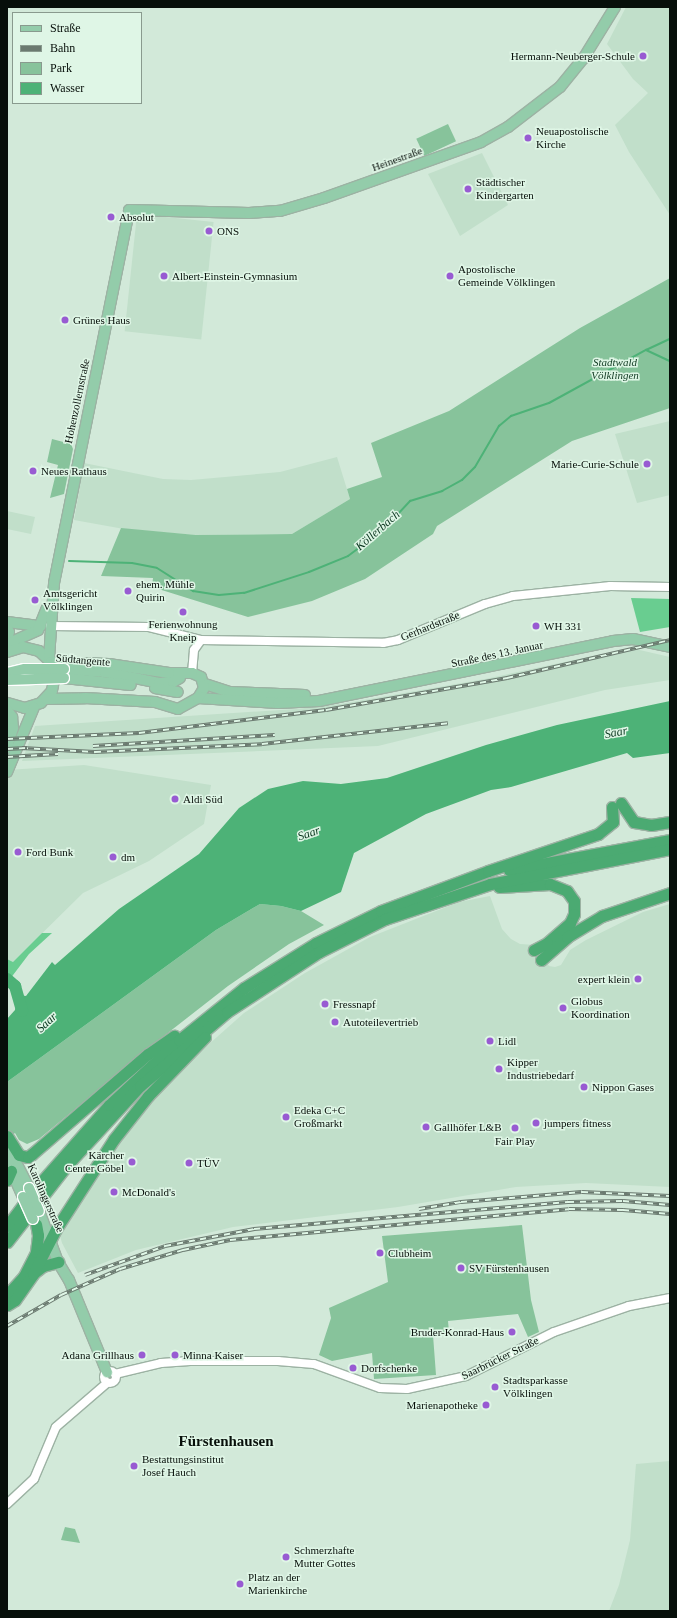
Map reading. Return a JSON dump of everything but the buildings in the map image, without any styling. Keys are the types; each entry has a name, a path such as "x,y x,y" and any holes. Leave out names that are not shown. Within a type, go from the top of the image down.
{"highway":[{"path":"489,879 598,834 613,822 616,805 634,822 651,825 670,822"},
{"path":"8,1140 19,1155 28,1157 148,1054 226,1001 316,943 381,911 443,888 464,886 489,879 670,840"},
{"path":"7,1242 73,1158 140,1086 183,1048 249,995 319,952 351,935 397,914 454,895 464,886 489,879 670,849"},
{"path":"489,879 550,884 567,891 574,901 574,914 570,923 547,943 534,950"},
{"path":"541,960 567,937 602,916 670,893"},
{"path":"34,1274 51,1238 90,1175 130,1118 165,1077 249,995"},
{"path":"7,1226 35,1190 109,1105 179,1040 226,1001"},
{"path":"7,1295 24,1276 36,1252 38,1235 36,1218"},
{"path":"7,1305 14,1300 34,1274 43,1266 58,1262"}],"main road":[{"name":"Heinestraße","path":"129,210 249,213 280,211 324,198 481,142 508,127 560,87 583,59 615,7"},
{"name":"Hohenzollernstraße","path":"46,626 82,436 129,210"},
{"path":"7,622 46,626"},
{"path":"7,748 13,728 8,709 34,707 46,699 54,683 50,661 49,636 46,626"},
{"path":"7,644 34,634 46,626"},
{"path":"7,628 9,632 7,640"},
{"name":"Straße des 13. Januar","path":"205,684 230,692 329,697 379,690 618,640 633,639 670,647"},
{"path":"7,652 16,648 30,647 42,652 50,661 109,664 201,677 205,684 204,691 196,699 178,709 155,702 85,698 46,699"},
{"name":"Südtangente","path":"7,673 25,669 64,673 178,692"},
{"name":"Südtangente","path":"7,680 64,673 105,672 159,683 185,675"},
{"path":"185,675 178,692 185,699 196,699"},
{"name":"Straße des 13. Januar","path":"196,699 278,703 319,701 329,697"},
{"path":"7,772 34,707"},
{"name":"Karolingerstraße","path":"8,1140 46,1250 58,1262"},
{"name":"Karolingerstraße","path":"8,1171 26,1193"},
{"name":"Karolingerstraße","path":"36,1218 51,1238 58,1262 72,1286 111,1373"}],"street":[{"name":"Gerhardstraße","path":"46,626 149,627 188,635 201,640 383,642 398,640 485,604 513,596 610,586 670,587"},
{"path":"185,675 194,650 201,640"},
{"name":"Saarbrücker Straße","path":"111,1373 161,1364 190,1361 278,1361 314,1364 380,1388 407,1389 466,1376 554,1332 629,1306 670,1298"},
{"path":"7,1504 34,1479 56,1427 107,1383 104,1378 111,1373"}],"shaded area":[{"path":"626,7 670,7 670,215 629,152 615,125 648,93 633,79 607,44"},
{"name":"Städtischer Kindergarten","path":"482,153 508,205 460,236 428,174"},
{"name":"Albert-Einstein-Gymnasium","path":"137,214 214,222 201,339 125,331"},
{"name":"Marie-Curie-Schule","path":"670,421 670,495 637,503 615,434"},
{"path":"337,457 350,499 292,534 196,535 124,529 74,520 84,463 163,479 191,480 280,472"},
{"path":"7,511 35,517 31,534 7,529"},
{"path":"631,598 670,599 670,627 640,632"},
{"path":"631,648 670,657 670,680 605,690 378,746 22,761 35,726 296,709 341,704 485,679"},
{"path":"84,765 211,785 204,824 149,861 83,893 13,962 7,959 7,770"},
{"path":"490,896 502,929 511,939 520,944 536,945 549,966 555,967 561,965 570,950 586,940 643,912 670,904 670,1187 586,1183 516,1187 398,1207 233,1227 136,1250 78,1273 62,1243 60,1236 63,1228 124,1134 172,1077 244,1013 305,973 370,937 459,902"},
{"path":"42,933 52,933 29,954 7,983 7,959 13,962"},
{"path":"670,1461 670,1611 609,1611 619,1585 630,1540 636,1464"}],"green space":[{"path":"448,124 456,141 424,156 416,139"},
{"name":"Stadtwald Völklingen","path":"670,278 670,408 572,441 437,526 433,534 365,579 312,601 248,617 152,587 153,578 101,576 121,528 196,535 292,534 350,499 347,489 382,477 371,443 449,411 580,328"},
{"path":"52,439 71,444 73,449 64,494 50,498 58,465 47,462"},
{"path":"260,904 281,906 301,911 324,925 289,944 228,986 146,1050 39,1139 27,1144 19,1140 15,1133 7,1139 7,1082 216,930"},
{"path":"522,1225 531,1300 539,1332 528,1337 518,1314 448,1321 449,1332 433,1335 436,1375 374,1379 372,1353 332,1361 319,1355 331,1318 329,1308 388,1282 382,1236"},
{"path":"65,1527 75,1529 80,1543 61,1540"}],"water":[{"name":"Saar","path":"670,701 670,753 633,758 627,753 511,787 491,790 426,814 354,853 341,892 301,911 281,906 260,904 216,930 7,1082 7,1019 15,1010 18,995 26,996 52,962 55,965 119,909 199,854 239,808 268,789 303,781 341,784 387,778 486,745 557,725"}],"waterway":[{"name":"Köllerbach","path":"646,350 670,339"},
{"name":"Köllerbach","path":"69,561 132,563 157,568 193,591 219,595 244,593 309,572 348,556 383,530 410,501 442,491 462,480 475,467 499,426 511,416 549,403 646,350 670,361"},
{"name":"Köllerbach","path":"7,979 15,986 22,1011"}],"railway":[{"path":"7,739 139,733 326,710 507,678 670,640"},
{"path":"22,748 95,752 262,744 448,723"},
{"path":"93,746 275,735"},
{"path":"7,749 27,748"},
{"path":"7,757 58,754"},
{"path":"419,1209 461,1202 582,1192 670,1196"},
{"path":"85,1275 165,1246 254,1229 568,1202 623,1201 670,1205"},
{"path":"7,1326 61,1295 120,1269 183,1250 230,1240 569,1209 623,1210 670,1214"}],"place":[{"name":"Hermann-Neuberger-Schule","path":"643,56"},
{"name":"Neuapostolische Kirche","path":"528,138"},
{"name":"Städtischer Kindergarten","path":"468,189"},
{"name":"Absolut","path":"111,217"},
{"name":"ONS","path":"209,231"},
{"name":"Albert-Einstein-Gymnasium","path":"164,276"},
{"name":"Apostolische Gemeinde Völklingen","path":"450,276"},
{"name":"Grünes Haus","path":"65,320"},
{"name":"Marie-Curie-Schule","path":"647,464"},
{"name":"Neues Rathaus","path":"33,471"},
{"name":"ehem. Mühle Quirin","path":"128,591"},
{"name":"Amtsgericht Völklingen","path":"35,600"},
{"name":"Ferienwohnung Kneip","path":"183,612"},
{"name":"WH 331","path":"536,626"},
{"name":"Aldi Süd","path":"175,799"},
{"name":"Ford Bunk","path":"18,852"},
{"name":"dm","path":"113,857"},
{"name":"expert klein","path":"638,979"},
{"name":"Fressnapf","path":"325,1004"},
{"name":"Globus Koordination","path":"563,1008"},
{"name":"Autoteilevertrieb","path":"335,1022"},
{"name":"Lidl","path":"490,1041"},
{"name":"Kipper Industriebedarf","path":"499,1069"},
{"name":"Nippon Gases","path":"584,1087"},
{"name":"Edeka C+C Großmarkt","path":"286,1117"},
{"name":"jumpers fitness","path":"536,1123"},
{"name":"Gallhöfer L&B","path":"426,1127"},
{"name":"Fair Play","path":"515,1128"},
{"name":"Kärcher Center Göbel","path":"132,1162"},
{"name":"TÜV","path":"189,1163"},
{"name":"McDonald's","path":"114,1192"},
{"name":"Clubheim","path":"380,1253"},
{"name":"SV Fürstenhausen","path":"461,1268"},
{"name":"Bruder-Konrad-Haus","path":"512,1332"},
{"name":"Adana Grillhaus","path":"142,1355"},
{"name":"Minna Kaiser","path":"175,1355"},
{"name":"Dorfschenke","path":"353,1368"},
{"name":"Stadtsparkasse Völklingen","path":"495,1387"},
{"name":"Marienapotheke","path":"486,1405"},
{"name":"Bestattungsinstitut Josef Hauch","path":"134,1466"},
{"name":"Schmerzhafte Mutter Gottes","path":"286,1557"},
{"name":"Platz an der Marienkirche","path":"240,1584"}],"district":[{"name":"Fürstenhausen","path":"226,1442"}]}
